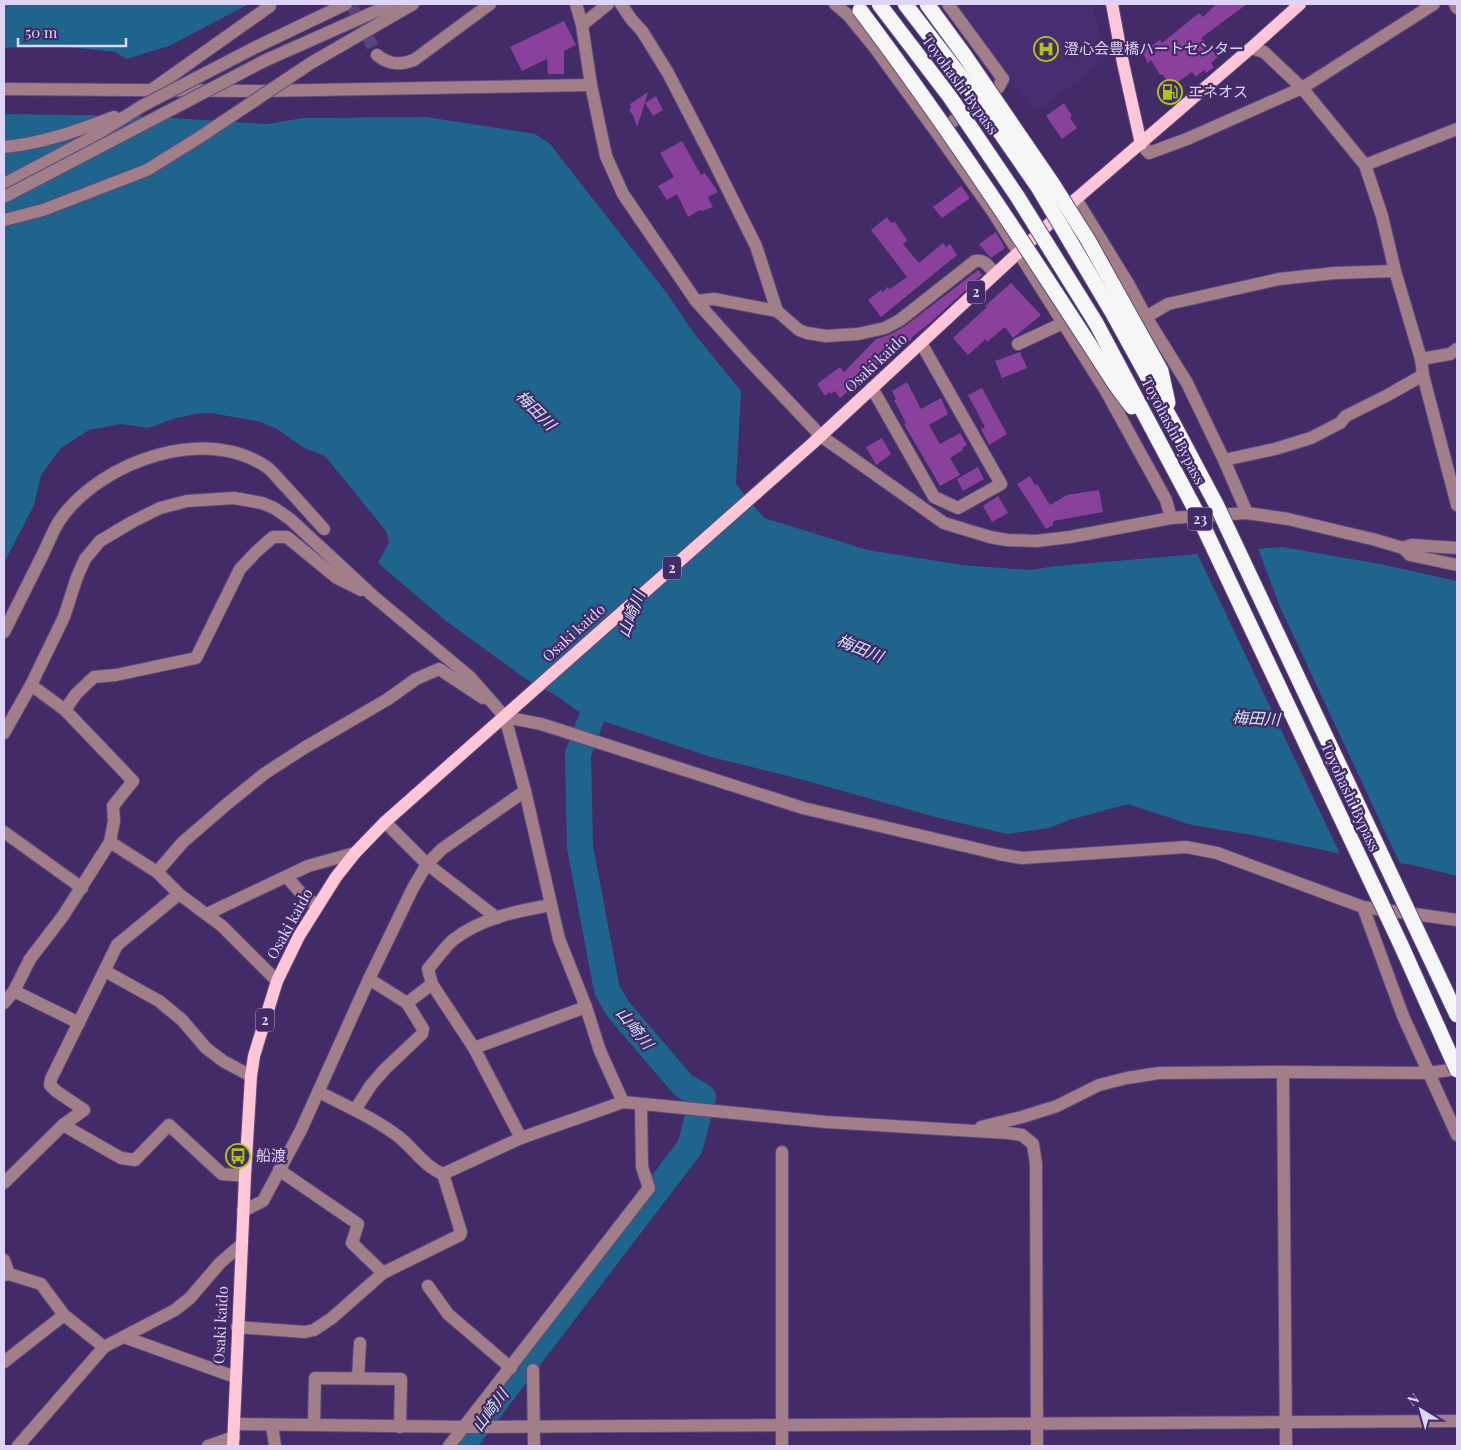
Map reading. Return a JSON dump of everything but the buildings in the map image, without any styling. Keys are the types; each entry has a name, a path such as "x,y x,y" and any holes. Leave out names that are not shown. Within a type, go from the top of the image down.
{"highway":[{"name":"Toyohashi Bypass","path":"879,4 950,96 1017,196 1096,322 1200,520 1401,945 1457,1070"},
{"name":"Toyohashi Bypass","path":"906,4 966,83 1038,187 1112,312 1173,423 1217,506 1457,1015"},
{"name":"23","path":"927,4 1047,175 1088,240 1161,372 1173,423"},
{"name":"23","path":"860,10 927,101 997,203 1115,384 1162,448"}],"main road":[{"path":"1112,4 1141,144"},
{"name":"Osaki kaido","path":"234,1442 235,1377 243,1210 251,1076 254,1056 277,981 299,936 336,877 355,853 385,822 502,713 531,693 817,439 1076,199 1300,4"}],"street":[{"path":"4,184 91,138 142,106 256,47 346,4"},
{"path":"4,197 264,61 392,4"},
{"path":"4,220 43,210 147,170 311,63 413,4"},
{"path":"378,55 385,61 395,64 414,60 490,4"},
{"path":"576,4 582,25 591,85 606,156 623,194 696,301 817,439 944,523 990,537 1007,540 1036,541 1070,537 1171,518 1248,513 1288,519 1376,540 1403,548 1410,555 1457,565"},
{"path":"582,25 608,4"},
{"path":"621,4 642,31 668,73 711,156 756,246 777,311"},
{"path":"835,4 849,16 875,48 938,133 1019,252 1106,391 1166,500 1171,518"},
{"path":"938,133 998,88 1004,79 948,4"},
{"path":"1141,144 1149,153 1187,139 1302,88 1434,4"},
{"path":"1455,4 1457,8"},
{"path":"150,92 270,5"},
{"path":"1251,48 1264,52 1302,88 1365,165 1382,216 1395,271 1421,359 1423,376 1457,505"},
{"path":"4,89 150,92 591,85"},
{"path":"4,147 20,146 78,130 142,106"},
{"path":"1365,165 1457,129"},
{"path":"1076,199 1187,383 1248,513"},
{"path":"696,301 714,299 777,311 799,330 807,333 826,336 858,334 885,328 900,320 975,261 981,260 986,262 995,274"},
{"path":"1146,317 1168,304 1279,279 1335,272 1395,271"},
{"path":"1018,344 1063,323"},
{"path":"872,388 934,497 958,508 1001,484 921,343"},
{"path":"1421,359 1450,354 1457,349"},
{"path":"1224,460 1275,449 1311,438 1340,423 1346,416 1423,376"},
{"path":"4,632 61,518 84,491 130,466 173,451 204,448 249,457 269,469 324,529"},
{"path":"4,734 31,685 64,617 85,559 100,541 160,508 187,501 234,498 262,503 274,508 290,519 372,595 470,677 502,713 525,791 559,939 586,1007 600,1051 623,1102"},
{"path":"66,710 76,694 94,678 196,658 240,569 273,537 287,537 337,578 372,595"},
{"path":"1403,548 1412,545 1457,548"},
{"path":"156,872 183,842 264,774 304,748 388,699 416,679 440,669 502,713 803,808 1022,858 1186,847 1218,853 1363,908 1457,920"},
{"path":"4,1002 14,991 30,959 64,916 110,842 114,822 113,806 133,781 66,710 31,685"},
{"path":"243,1210 263,1200 280,1170 319,1092 369,979 413,888 428,864 442,849 525,791"},
{"path":"385,822 428,864 497,918"},
{"path":"4,832 82,888"},
{"path":"110,842 156,872 179,894 222,926 277,981"},
{"path":"207,914 308,866 355,853"},
{"path":"287,877 299,891 317,906"},
{"path":"4,1182 63,1125 84,1110 56,1091 50,1085 51,1079 117,945 179,894"},
{"path":"521,1138 474,1048 432,984 428,970 452,941 474,926 527,909 551,905"},
{"path":"1363,908 1403,1016 1457,1135"},
{"path":"105,971 159,1001 182,1020 206,1048 223,1061 251,1076"},
{"path":"355,1110 371,1085 385,1068 422,1034 423,1029 407,1004 369,979"},
{"path":"407,1004 432,984"},
{"path":"14,991 79,1023"},
{"path":"474,1048 586,1007"},
{"path":"965,1130 1022,1117 1057,1106 1100,1085 1159,1073 1428,1073 1457,1070"},
{"path":"1283,1072 1286,1446"},
{"path":"319,1092 377,1121 401,1139 432,1170 442,1174 521,1138 623,1102 694,1110 836,1122 1008,1133 1022,1136 1032,1144 1035,1154 1037,1446"},
{"path":"449,1446 468,1427 649,1188 642,1167 641,1104"},
{"path":"63,1125 121,1158 135,1160 169,1125 222,1174 245,1176"},
{"path":"782,1152 782,1446"},
{"path":"280,1170 358,1224 352,1243 383,1272"},
{"path":"237,1328 305,1332 314,1330 338,1312 383,1272 460,1235 462,1232 442,1174"},
{"path":"18,1446 104,1347 174,1310 190,1298 220,1263 242,1244"},
{"path":"4,1260 6,1274 42,1284 64,1315 104,1347"},
{"path":"428,1286 448,1314 511,1368"},
{"path":"4,1362 64,1315"},
{"path":"124,1337 235,1377"},
{"path":"358,1378 360,1343"},
{"path":"533,1370 534,1446"},
{"path":"314,1426 314,1378 358,1378 401,1379 400,1427"},
{"path":"234,1424 534,1427 1457,1421"},
{"path":"272,1425 275,1446"},
{"path":"208,1446 234,1442"}],"shaded area":[{"name":"澄心会豊橋ハートセンター","path":"957,4 1093,4 1105,60 1036,112"}],"water":[{"path":"4,4 249,4 169,46 126,59 116,52 47,45 4,48"},
{"name":"梅田川","path":"4,114 141,116 267,124 303,118 426,117 535,134 550,144 669,296 693,332 741,391 736,484 764,518 868,550 962,565 1029,570 1056,566 1282,547 1380,564 1457,581 1457,876 1413,865 1356,857 1252,835 1192,825 1128,804 1069,820 1049,828 1007,834 939,818 800,779 711,757 600,720 576,710 560,698 523,677 446,621 378,563 389,542 386,531 325,456 304,448 277,429 261,422 211,413 195,414 173,419 148,428 121,424 89,430 61,448 41,475 34,505 4,563"}],"pier":[{"path":"1257,546 1280,607 1401,866 1341,856 1196,551"}],"waterway":[{"name":"山崎川","path":"462,1446 690,1147 703,1097 683,1085 618,1009 607,990 580,847 578,754 604,684"}],"tunnel":[{"path":"351,4 377,55"}],"place":[{"name":"澄心会豊橋ハートセンター","path":"1046,49"},
{"name":"エネオス","path":"1170,92"},
{"name":"船渡","path":"238,1156"}]}
